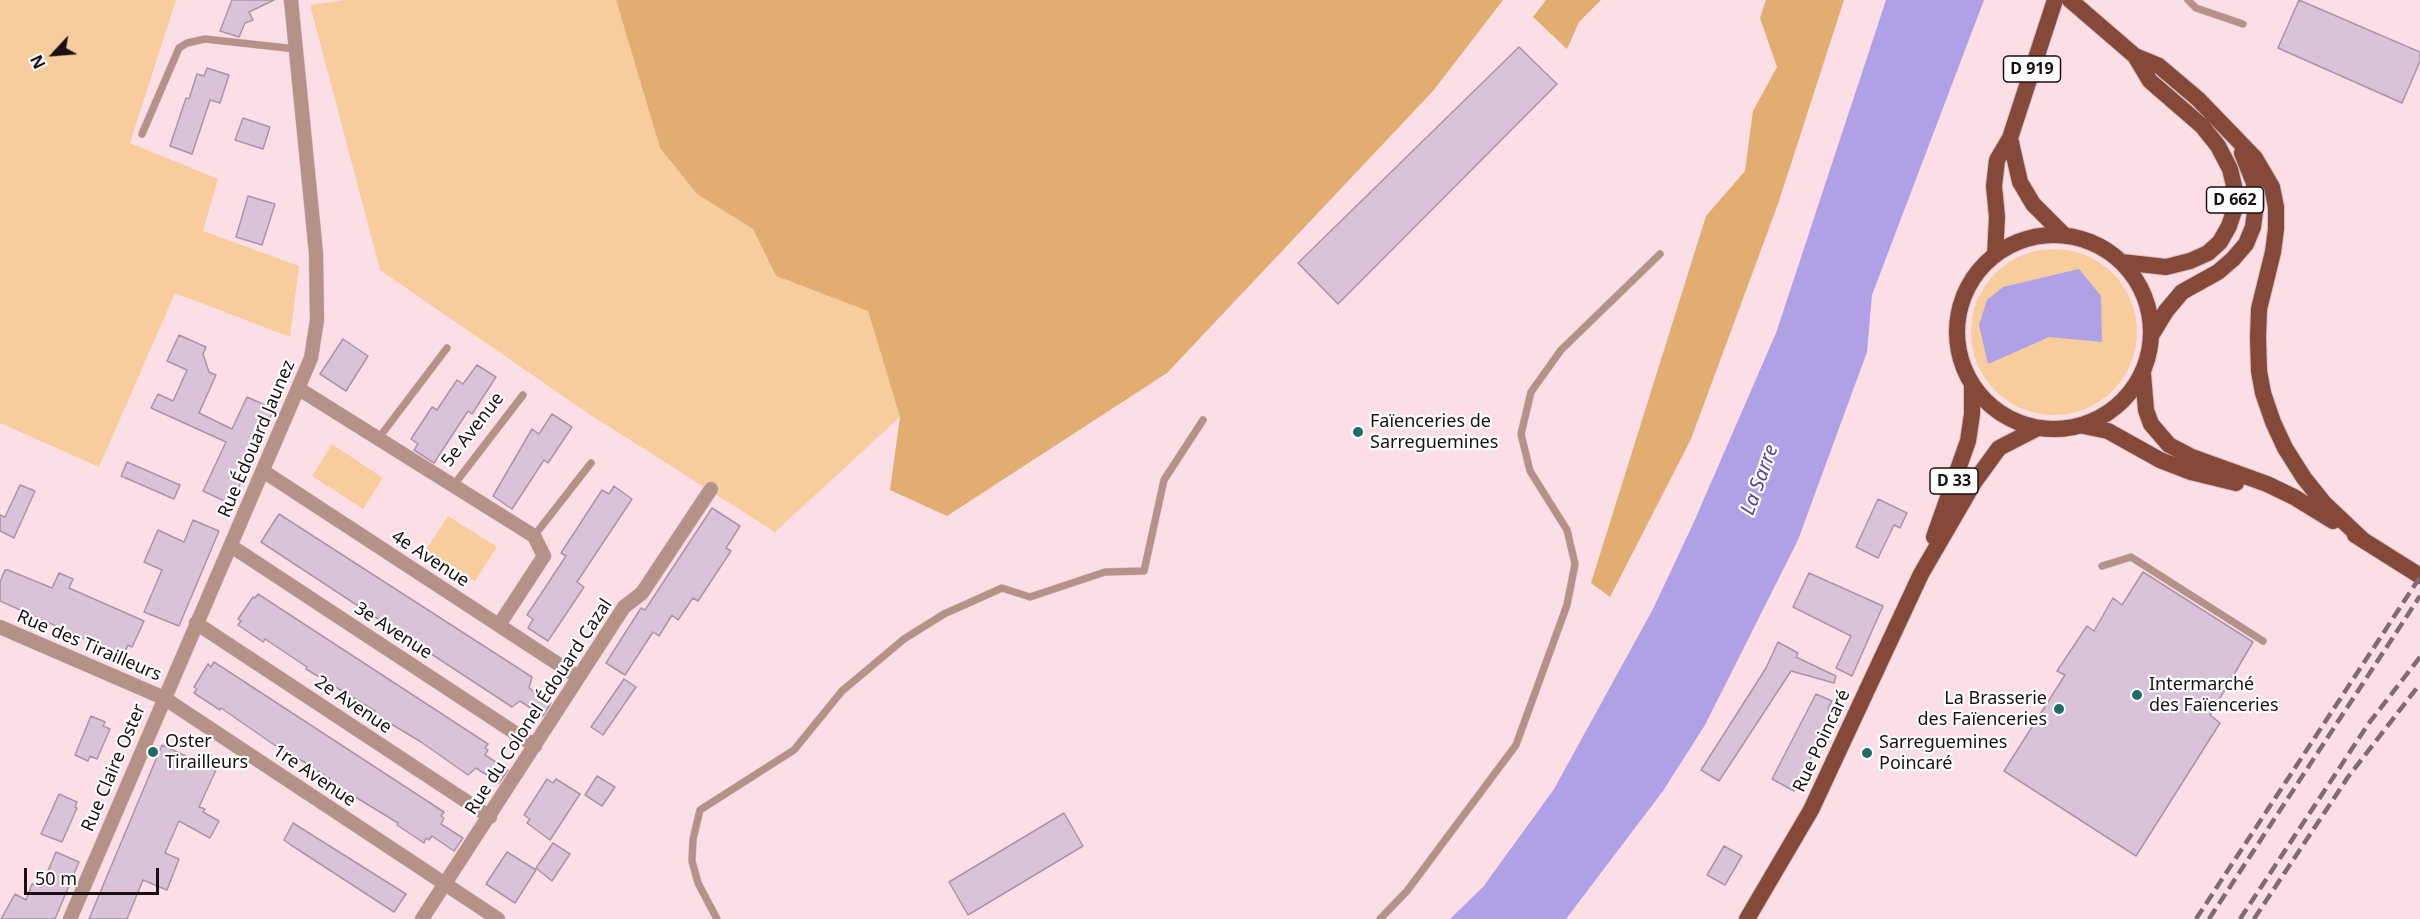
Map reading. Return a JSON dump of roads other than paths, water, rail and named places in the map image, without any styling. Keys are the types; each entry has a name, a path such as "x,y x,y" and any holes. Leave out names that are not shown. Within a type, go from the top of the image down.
{"main road":[{"name":"D 919","path":"1995,255 1997,217 1994,186 1997,160 2010,138 2055,0"},
{"name":"D 662","path":"2070,0 2135,57 2150,81 2202,126 2218,146 2230,169 2235,190 2235,208 2229,226 2220,242 2208,253 2166,267 2121,262"},
{"name":"D 662","path":"2135,57 2159,66 2198,99 2255,158 2272,187 2276,207 2276,229 2273,252 2259,309 2261,382 2273,422 2285,448 2304,478 2324,503 2367,543"},
{"name":"D 662","path":"2152,334 2166,311 2182,292 2218,272 2233,259 2246,244 2253,227 2256,204 2254,183 2246,160 2232,135"},
{"path":"2010,138 2020,182 2033,204 2064,235"},
{"path":"2045,235 2064,235 2094,243 2121,262 2134,277 2144,295 2150,314 2152,334 2150,354 2143,374 2133,391 2119,406 2084,426 2053,430 2037,429 2018,423 2000,414 1985,401 1972,386 1963,367 1958,347 1957,326 1960,306 1968,286 1980,269 2010,245 2027,238 2045,235"},
{"name":"D 662","path":"2143,374 2146,410 2151,424 2169,445 2192,457 2266,484 2294,497 2420,576"},
{"name":"Rue Poincaré","path":"1747,919 1811,810 1921,574 1968,441 1972,414 1972,386"},
{"name":"D 662","path":"2084,426 2108,431 2160,460 2191,472 2294,497"},
{"name":"Rue Poincaré","path":"1921,574 1986,465 2000,448 2037,429"}],"street":[{"name":"Rue Édouard Jaunez","path":"164,698 311,358 317,320 316,253 291,0"},
{"name":"5e Avenue","path":"299,389 452,487 534,536"},
{"name":"4e Avenue","path":"263,471 578,677"},
{"name":"Rue du Colonel Édouard Cazal","path":"422,919 624,607 642,593 711,489"},
{"path":"499,625 544,556 534,536"},
{"name":"3e Avenue","path":"231,546 535,746"},
{"name":"2e Avenue","path":"196,623 489,817"},
{"name":"Rue des Tirailleurs","path":"0,627 164,698"},
{"name":"1re Avenue","path":"164,698 498,919"},
{"name":"Rue Claire Oster","path":"70,919 164,698"}],"lane":[{"path":"2188,0 2196,8 2243,24"},
{"path":"142,134 179,48 187,43 205,39 296,49"},
{"path":"1380,919 1407,891 1516,745 1567,605 1575,564 1567,530 1530,471 1521,434 1531,392 1561,350 1660,254"},
{"path":"378,439 447,348"},
{"name":"5e Avenue","path":"452,487 523,395"},
{"path":"717,919 698,884 692,861 693,839 700,810 794,750 842,691 904,639 944,614 1002,588 1030,597 1105,572 1144,571 1164,480 1203,420"},
{"path":"534,536 591,463"},
{"path":"2102,566 2131,557 2263,641"}],"water":[{"name":"La Sarre","path":"1886,0 1984,0 1872,295 1867,352 1798,540 1705,725 1663,791 1566,919 1450,919 1483,887 1554,789 1653,609 1693,524 1776,333"},
{"path":"2079,269 2101,296 2102,342 2049,337 1988,364 1979,325 1987,300 2003,287"}],"railway":[{"path":"2196,919 2420,577"},
{"path":"2209,919 2420,596"},
{"path":"2240,919 2369,723 2420,657"},
{"path":"2254,919 2348,777 2420,684"}],"place":[{"name":"Faïenceries de Sarreguemines","path":"1358,432"},
{"name":"Intermarché des Faïenceries","path":"2137,695"},
{"name":"La Brasserie des Faïenceries","path":"2059,709"},
{"name":"Oster Tirailleurs","path":"153,752"},
{"name":"Sarreguemines Poincaré","path":"1867,753"}]}
